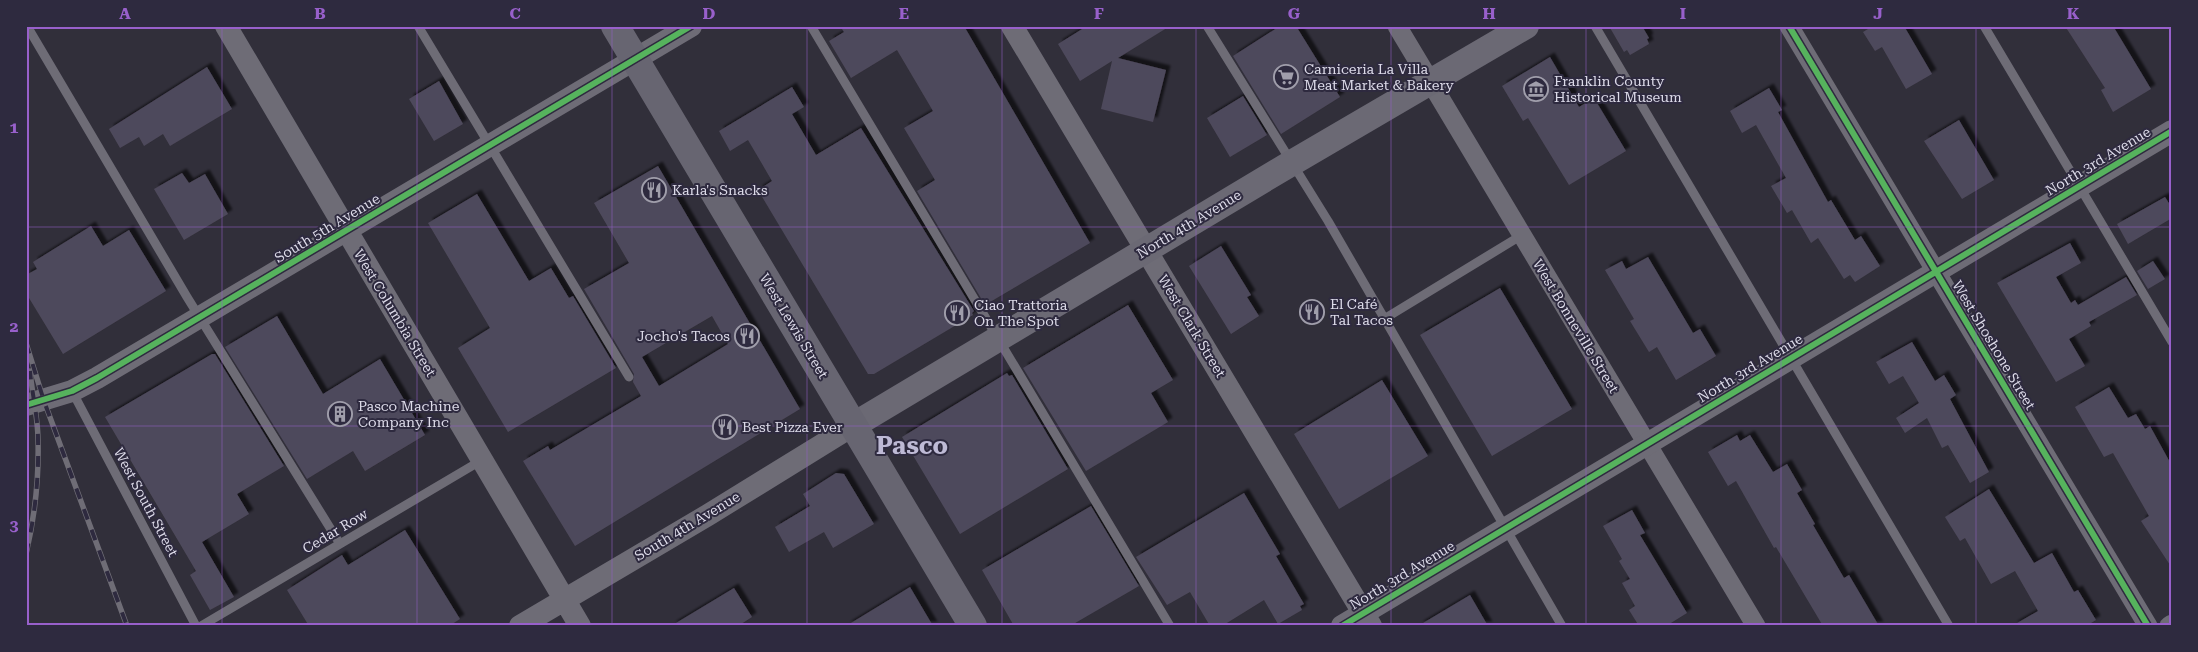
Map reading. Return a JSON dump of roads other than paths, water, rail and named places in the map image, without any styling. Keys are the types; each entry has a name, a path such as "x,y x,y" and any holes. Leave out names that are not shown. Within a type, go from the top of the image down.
{"main road":[{"name":"West Lewis Street","path":"615,26 973,626"},
{"name":"North 4th Avenue","path":"854,425 1290,164 1526,26"}],"street":[{"name":"West Columbia Street","path":"226,26 580,626"},
{"name":"South 5th Avenue","path":"26,405 72,391 201,318 691,26"},
{"name":"West Clark Street","path":"1012,26 1368,619"},
{"name":"West Bonneville Street","path":"1397,26 1756,626"},
{"name":"West Shoshone Street","path":"1789,26 2148,626"},
{"name":"North 3rd Avenue","path":"1342,626 1368,619 1505,528 2172,131"},
{"name":"South 4th Avenue","path":"520,626 708,515 854,425"},
{"path":"2168,626 2172,624"}],"lane":[{"path":"27,26 187,297 340,544"},
{"path":"418,26 629,377"},
{"path":"811,26 1170,626"},
{"path":"1207,26 1290,164 1328,221 1562,626"},
{"path":"1595,26 1790,359 1950,626"},
{"path":"1984,26 2172,342"},
{"path":"1384,319 1522,235"},
{"name":"West South Street","path":"72,391 196,626"},
{"name":"Cedar Row","path":"201,626 482,460"}],"railway":[{"path":"26,343 44,401 127,626"},
{"path":"26,554 32,526 38,468 38,431 30,371"}],"place":[{"name":"Carniceria La Villa Meat Market & Bakery","path":"1286,77"},
{"name":"Franklin County Historical Museum","path":"1536,89"},
{"name":"Karla's Snacks","path":"654,190"},
{"name":"El Café Tal Tacos","path":"1312,312"},
{"name":"Ciao Trattoria On The Spot","path":"957,313"},
{"name":"Jocho's Tacos","path":"747,336"},
{"name":"Pasco Machine Company Inc","path":"340,414"},
{"name":"Best Pizza Ever","path":"725,427"}],"district":[{"name":"Pasco","path":"912,446"}]}
